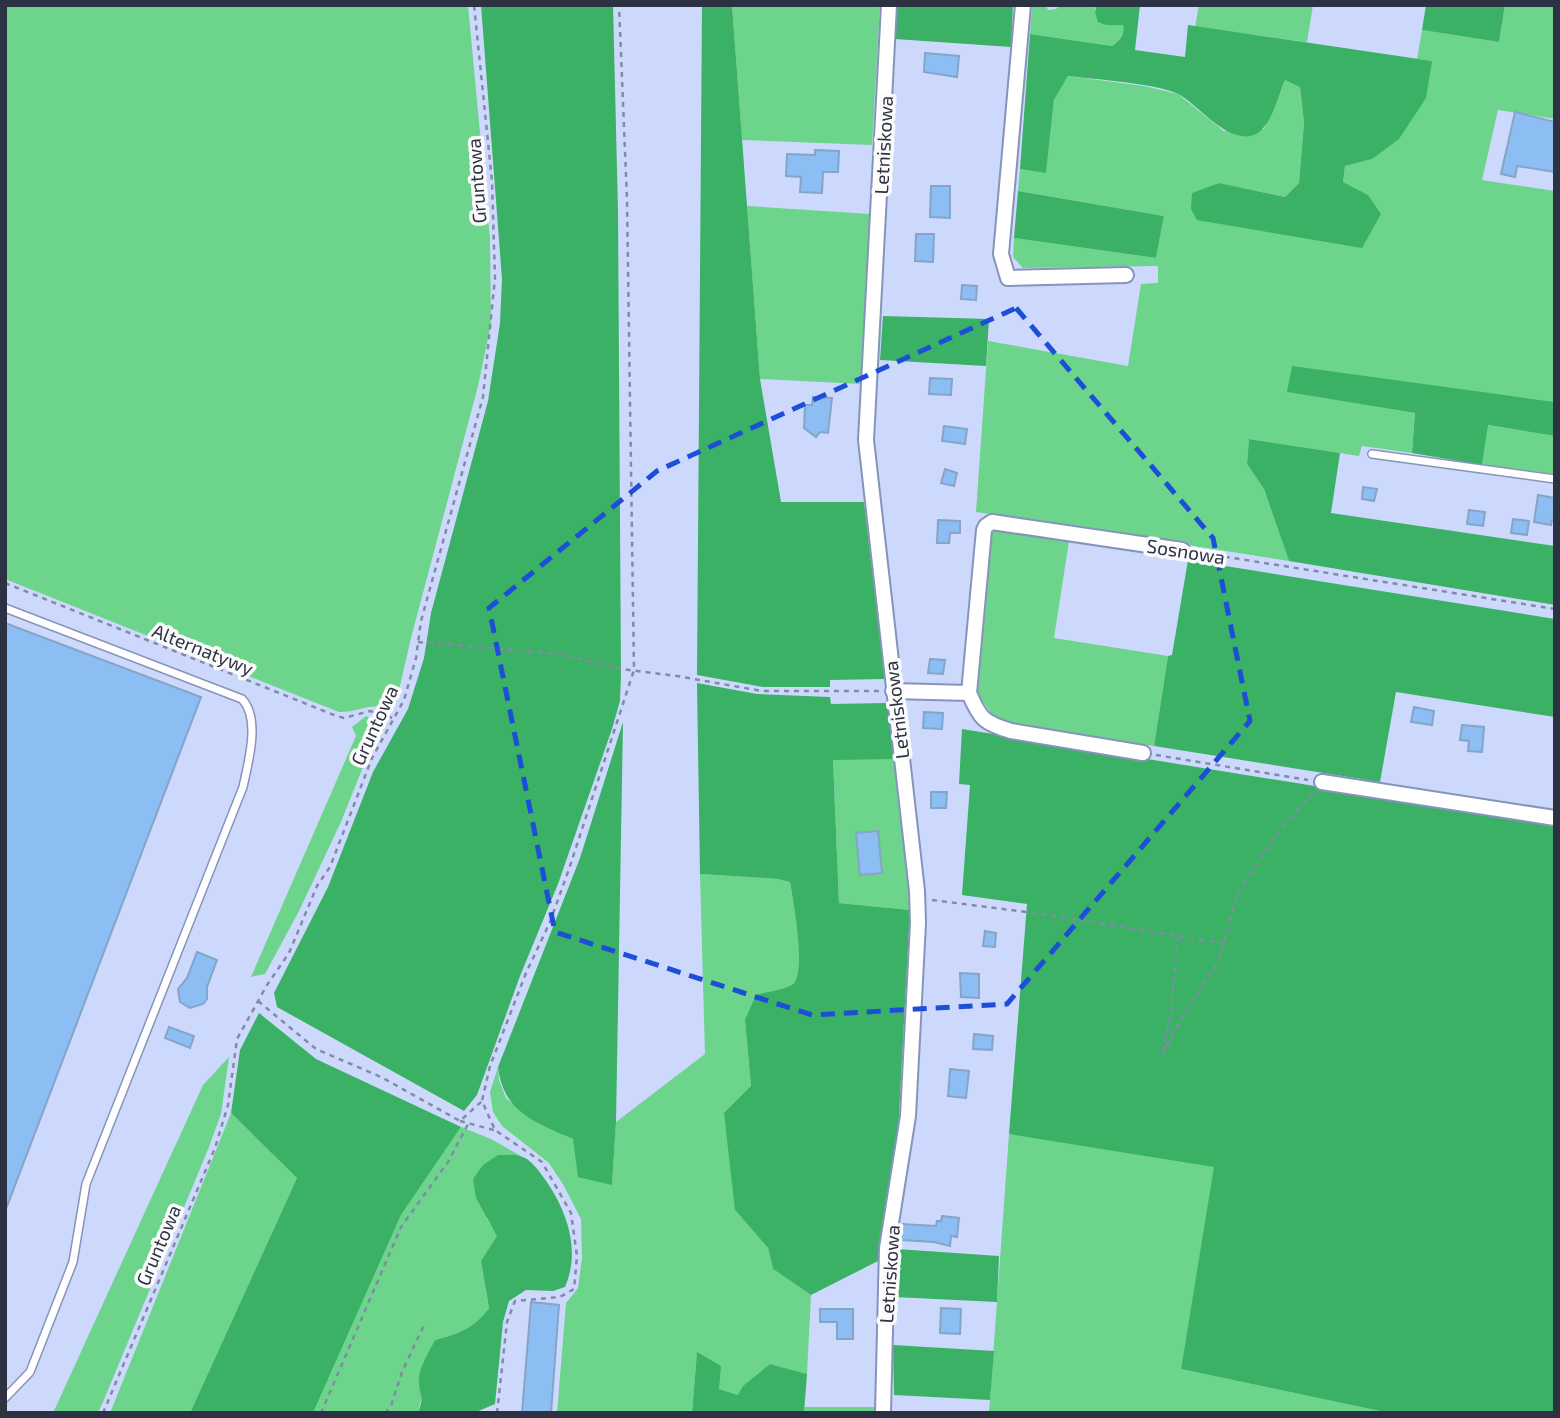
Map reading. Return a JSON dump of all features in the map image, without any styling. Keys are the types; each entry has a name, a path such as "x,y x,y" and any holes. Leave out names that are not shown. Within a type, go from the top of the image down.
{"street":[{"name":"Letniskowa","path":"883,1413 887,1248 908,1116 917,937 917,899 866,440 889,5"},
{"path":"1023,5 1001,254 1008,278 1126,275"},
{"name":"Sosnowa","path":"969,694 984,530 988,524 992,522 1182,550"},
{"path":"894,691 969,694 978,715 990,725 1011,731 1143,753"},
{"path":"1322,782 1555,818"}],"lane":[{"path":"1372,454 1555,479"},
{"path":"5,608 242,699 248,705 251,730 243,788 86,1184 73,1262 30,1372 5,1398"}],"path":[{"name":"Gruntowa","path":"103,1413 215,1148 228,1105 237,1039 289,953 317,886 330,867 372,758 404,700 421,621 483,397 495,278 492,181 474,5"},
{"path":"460,1121 482,1101 490,1066 569,869 634,670 627,200 619,5"},
{"name":"Sosnowa","path":"1182,550 1555,609"},
{"name":"Alternatywy","path":"5,583 334,715 344,718 370,711 393,718"},
{"path":"418,642 560,654 634,670 762,691 894,691"},
{"path":"1143,753 1322,782"},
{"path":"1178,936 1171,1013 1162,1054 1217,964 1238,894 1278,832 1322,782"},
{"path":"917,899 1035,913 1223,943"},
{"path":"258,1001 316,1049 381,1077 460,1121 495,1130 541,1162 571,1213 577,1256 574,1289 560,1297 515,1301 507,1322 497,1413"},
{"path":"482,1101 495,1130"},
{"path":"321,1413 401,1227 448,1162 468,1124"},
{"path":"385,1413 391,1406 402,1372 424,1325"}],"highlighted area":[{"path":"1016,308 1213,538 1250,721 1007,1004 812,1015 555,932 489,608 657,471"}],"green space":[{"path":"5,5 468,5 490,239 491,324 478,386 396,703 391,709 370,707 339,712 5,579"},
{"path":"481,5 613,5 618,211 621,675 620,701 612,729 558,884 520,976 477,1095 464,1111 277,1007 274,993 328,887 373,772 408,709 424,658 431,613 488,401 500,323 502,279"},
{"path":"702,5 732,5 760,379 781,502 864,502 885,679 830,680 830,687 763,687 697,675"},
{"path":"732,5 880,5 872,145 742,140"},
{"path":"897,5 1013,5 1011,47 895,39"},
{"path":"1032,5 1046,5 1048,10 1061,5 1096,5 1095,12 1106,25 1123,24 1123,34 1112,46 1030,34"},
{"path":"1097,5 1140,5 1135,50 1185,57 1188,25 1432,61 1426,98 1399,139 1372,159 1345,166 1343,182 1368,195 1381,214 1362,248 1197,220 1191,209 1192,193 1219,183 1285,197 1299,183 1304,123 1300,87 1285,80 1265,125 1254,135 1244,136 1224,129 1171,91 1127,82 1068,76 1054,100 1046,173 1020,169 1030,34 1112,46 1121,37 1123,25 1098,22 1095,12"},
{"path":"1199,5 1313,5 1307,42 1195,27"},
{"path":"1426,5 1505,5 1499,42 1422,30"},
{"path":"1505,5 1555,5 1555,119 1498,110 1482,180 1555,191 1555,402 1292,367 1288,392 1415,413 1412,453 1362,446 1359,456 1249,439 1247,464 1264,489 1289,561 976,512 988,341 1128,366 1141,284 1158,283 1158,266 1023,268 1013,257 1014,238 1156,258 1164,216 1018,191 1020,169 1046,172 1054,100 1068,76 1144,86 1178,94 1224,131 1264,129 1285,80 1300,86 1304,123 1299,183 1285,197 1218,183 1191,209 1367,195 1343,182 1345,166 1372,159 1432,61 1417,59 1422,30 1499,42"},
{"path":"1018,191 1164,216 1156,258 1014,238"},
{"path":"747,206 870,214 862,384 760,379"},
{"path":"883,316 989,319 986,366 880,360"},
{"path":"1292,366 1555,402 1555,436 1488,425 1482,465 1412,453 1415,413 1287,392"},
{"path":"1487,425 1555,436 1555,474 1482,465"},
{"path":"1249,439 1340,453 1331,513 1555,546 1555,605 1289,561 1264,489 1247,464"},
{"path":"996,529 1069,541 1054,638 1168,656 1154,746 998,723 977,693 989,535"},
{"path":"1188,560 1555,619 1555,717 1396,692 1380,782 1154,746 1168,656 1172,655"},
{"path":"697,683 757,694 830,697 831,704 888,703 895,759 833,760 839,903 910,910 898,1133 878,1261 811,1295 773,1269 768,1248 735,1210 724,1113 751,1086 745,1020 756,995 793,984 799,965 798,935 790,882 700,874"},
{"path":"366,716 387,724 367,757 341,822 299,911 265,974 251,977 356,736 352,727"},
{"path":"623,722 616,1122 612,1185 578,1177 573,1139 534,1121 514,1105 501,1082 498,1067 580,858"},
{"path":"962,729 1555,825 1555,1413 1389,1413 1181,1369 1214,1167 1009,1134 1027,904 962,895 970,785 959,784"},
{"path":"833,759 895,759 910,910 839,903"},
{"path":"700,874 790,882 799,943 799,974 784,992 745,1020 751,1087 735,1210 768,1248 773,1269 811,1295 807,1374 770,1364 738,1395 719,1389 697,1353 692,1413 557,1413 566,1303 578,1288 582,1258 581,1219 549,1163 502,1126 493,1112 490,1092 498,1067 499,1080 506,1098 539,1124 573,1139 612,1184 616,1122 705,1054"},
{"path":"259,1013 316,1059 461,1127 401,1215 313,1413 190,1413 297,1178 231,1113 240,1050"},
{"path":"229,1057 221,1114 209,1147 98,1413 53,1413 203,1085"},
{"path":"231,1113 297,1178 190,1413 110,1413"},
{"path":"461,1127 491,1139 521,1156 498,1155 487,1219 498,1236 481,1261 489,1308 478,1321 465,1329 435,1340 418,1413 313,1413 401,1215"},
{"path":"1009,1134 1215,1166 1181,1369 1389,1413 989,1413"},
{"path":"498,1155 524,1157 537,1168 552,1190 569,1231 572,1259 570,1273 565,1287 553,1291 526,1290 509,1301 503,1322 495,1404 476,1412 418,1413 421,1400 420,1373 435,1340 465,1329 478,1321 489,1308 481,1261 497,1236 476,1198 473,1179 483,1165"},
{"path":"897,1249 999,1256 997,1302 894,1297"},
{"path":"893,1345 994,1351 990,1400 894,1395"},
{"path":"697,1352 721,1366 719,1389 738,1395 743,1386 770,1364 807,1374 804,1413 692,1413"},
{"path":"805,1407 876,1407 876,1413 804,1413"}],"building":[{"path":"925,53 959,56 957,77 924,72"},
{"path":"1515,112 1555,122 1555,172 1517,166 1515,177 1501,174"},
{"path":"815,150 839,151 838,172 823,172 822,193 800,192 801,177 786,176 787,154 815,155"},
{"path":"931,186 950,186 950,218 930,217"},
{"path":"916,234 934,234 933,262 915,261"},
{"path":"962,285 977,286 976,300 961,299"},
{"path":"930,378 952,379 951,395 929,394"},
{"path":"813,397 832,398 828,433 820,432 816,437 804,428 805,405 812,405"},
{"path":"944,426 967,429 965,444 942,441"},
{"path":"945,469 957,473 954,486 941,483"},
{"path":"1363,487 1377,489 1374,501 1362,499"},
{"path":"1538,495 1555,498 1555,520 1552,520 1551,525 1534,522"},
{"path":"1469,510 1485,512 1483,526 1467,524"},
{"path":"1513,519 1529,521 1527,535 1511,533"},
{"path":"938,520 960,521 960,533 950,533 949,543 937,543"},
{"path":"5,623 201,697 6,1209 5,1209"},
{"path":"930,659 945,660 943,674 928,673"},
{"path":"1414,707 1434,711 1432,725 1411,722"},
{"path":"924,712 943,713 942,729 923,728"},
{"path":"1462,725 1484,727 1482,752 1468,751 1469,741 1460,740"},
{"path":"931,792 947,792 946,808 931,808"},
{"path":"878,831 882,873 860,875 856,833"},
{"path":"985,931 996,933 995,947 983,946"},
{"path":"197,952 217,960 207,987 207,999 203,1004 190,1008 180,1002 178,989 187,978"},
{"path":"960,973 979,974 979,998 961,997"},
{"path":"169,1027 194,1036 190,1048 165,1038"},
{"path":"974,1034 993,1036 992,1050 973,1049"},
{"path":"950,1069 969,1071 966,1098 948,1096"},
{"path":"942,1216 959,1218 957,1237 951,1236 950,1246 901,1240 902,1224 936,1226"},
{"path":"531,1302 559,1305 551,1413 522,1413"},
{"path":"941,1308 961,1309 960,1334 940,1333"},
{"path":"820,1309 853,1309 853,1339 837,1339 837,1322 820,1322"}]}
